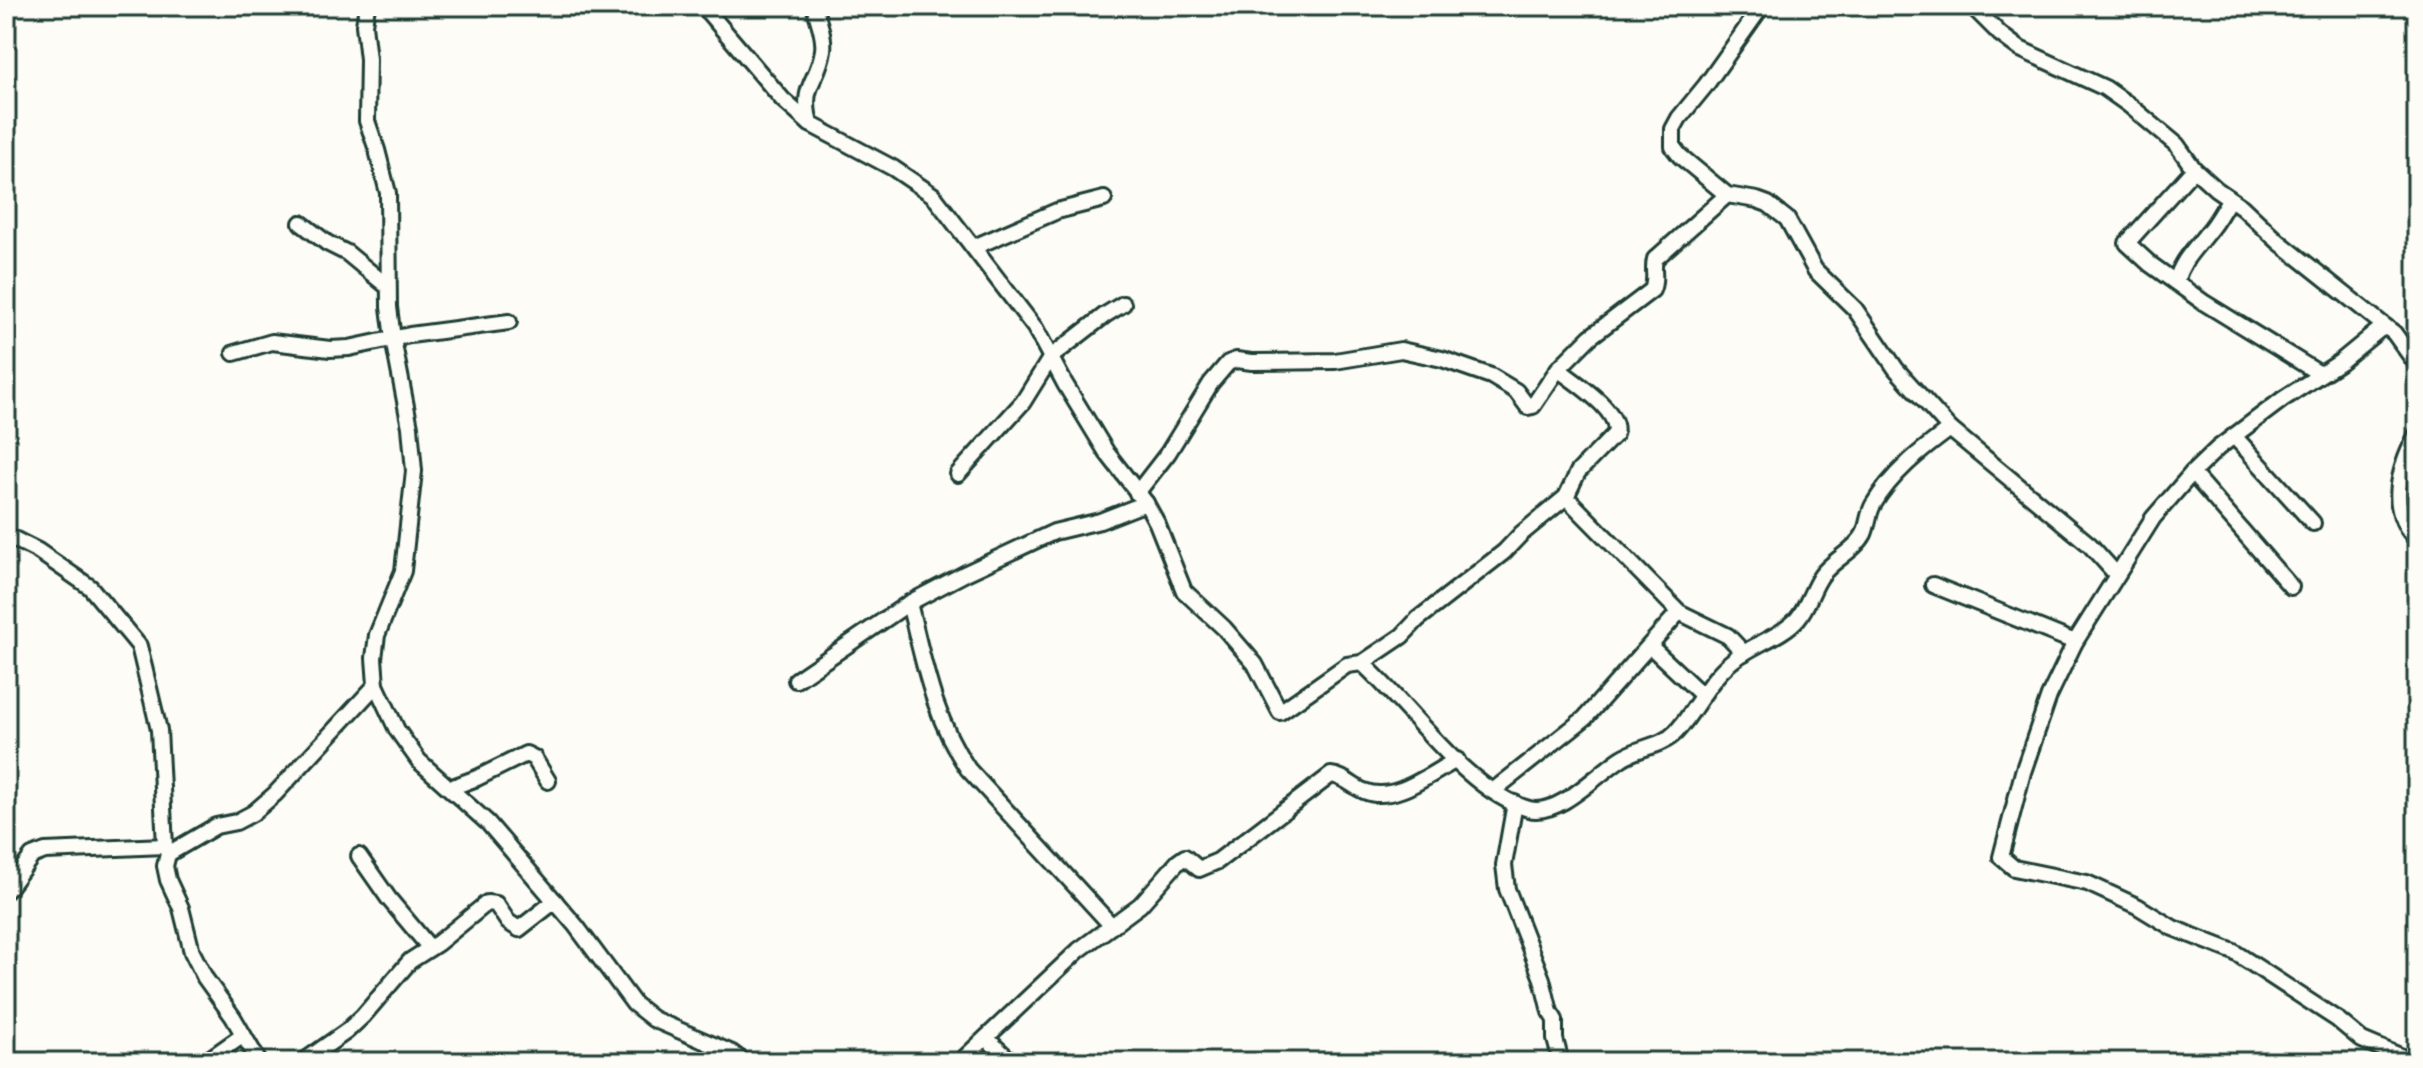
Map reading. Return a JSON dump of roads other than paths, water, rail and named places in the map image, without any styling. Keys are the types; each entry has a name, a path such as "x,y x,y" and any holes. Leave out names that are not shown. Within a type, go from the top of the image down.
{"street":[{"path":"367,6 364,25 368,59 367,121 388,193 387,286 393,339 414,451 413,496 403,571 377,635 374,658 376,685 405,744 419,761 474,808 555,901 634,1004 653,1019 732,1053 744,1062"},
{"path":"703,6 779,95 810,124 918,183 933,195 1016,300 1107,453 1142,498 1157,523 1184,591 1224,628 1255,664 1280,712 1347,665 1362,663 1402,636 1418,619 1504,552 1566,497 1578,472 1615,434 1617,428 1615,419 1591,394 1558,369"},
{"path":"810,124 804,102 823,52 823,39 814,6"},
{"path":"1762,6 1679,118 1671,138 1680,156 1727,195 1768,204 1787,219 1818,275 1855,309 1896,369 1950,429 2090,545 2116,574"},
{"path":"1972,6 2020,49 2120,97 2177,145 2194,169 2229,200 2242,207 2279,242 2394,333 2417,365"},
{"path":"2194,169 2127,243 2176,282 2320,374"},
{"path":"796,680 909,603 1054,532 1100,521 1142,498 1211,383 1228,363 1236,360 1335,361 1401,350 1442,359 1491,376 1516,391 1528,407 1533,406 1558,369 1590,337 1652,290 1655,284 1655,259 1727,195"},
{"path":"974,247 1057,211 1104,199"},
{"path":"2176,282 2188,255 2229,200"},
{"path":"301,223 327,243 347,253 387,286"},
{"path":"958,474 1023,402 1051,357 1123,304"},
{"path":"234,353 264,342 330,349 509,322"},
{"path":"2386,327 2234,436 2192,473 2153,518 2075,642 2049,696 2023,772 2001,857 2014,868 2087,883 2137,906 2173,928 2234,952 2338,1020 2362,1040 2414,1062"},
{"path":"1362,663 1472,775 1515,803 1540,810 1555,806 1624,756 1673,735 1731,661 1793,623 1826,568 1865,532 1869,512 1885,487 1916,453 1950,429"},
{"path":"2417,434 2400,471 2399,491 2400,514 2417,540"},
{"path":"2234,436 2313,523"},
{"path":"2192,473 2291,587"},
{"path":"1566,497 1679,612 1728,636 1744,653"},
{"path":"6,535 38,551 90,587 139,646 159,730 165,866 181,908 192,952 259,1062"},
{"path":"1933,585 2075,642"},
{"path":"909,603 927,679 950,742 968,769 1112,926"},
{"path":"1494,790 1585,718 1679,612"},
{"path":"1650,646 1702,695"},
{"path":"6,891 32,856 45,851 166,850 216,826 236,822 253,813 358,708 376,685"},
{"path":"450,788 526,754 534,758 548,781"},
{"path":"960,1062 1030,994 1140,905 1185,857 1199,869 1218,861 1331,775 1337,775 1364,791 1388,795 1457,760"},
{"path":"1515,803 1504,865 1507,889 1555,1020 1555,1039 1561,1062"},
{"path":"359,856 389,899 430,948"},
{"path":"303,1062 347,1031 410,961 487,903 496,904 508,922 519,929 555,901"},
{"path":"205,1062 242,1036"},
{"path":"986,1038 1012,1062"}]}
